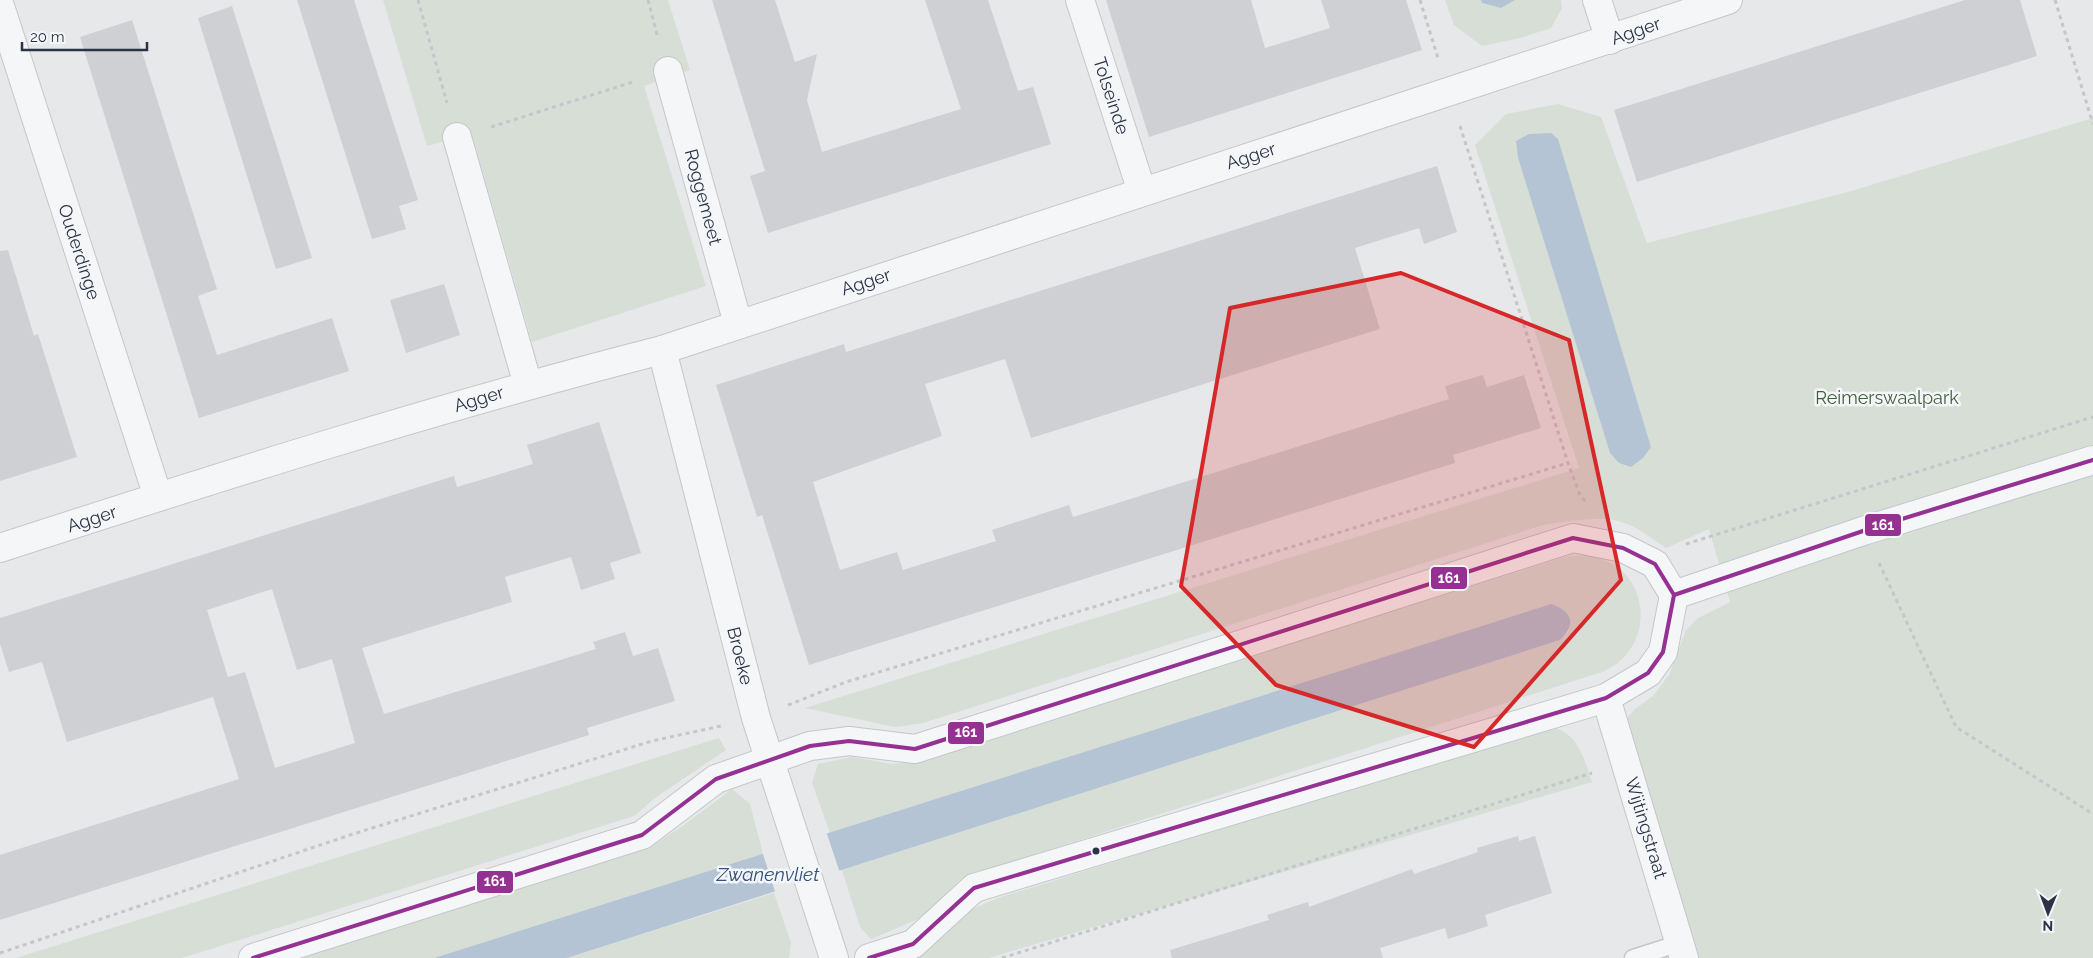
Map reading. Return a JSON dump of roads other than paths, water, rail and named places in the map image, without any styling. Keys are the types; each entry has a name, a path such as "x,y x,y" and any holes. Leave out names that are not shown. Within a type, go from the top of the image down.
{"street":[{"name":"Tolseinde","path":"1080,0 1142,192"},
{"path":"1597,0 1610,40"},
{"name":"Agger","path":"0,548 158,497 528,385 662,350 1728,0"},
{"name":"Ouderdinge","path":"0,6 158,497"},
{"name":"Roggemeet","path":"668,71 738,324"},
{"path":"457,137 528,385"},
{"name":"Broeke","path":"662,350 768,761 834,958"},
{"path":"1674,595 1864,531 2093,460"},
{"path":"253,958 642,835 716,779 810,746 849,741 915,750 1573,538 1622,548 1655,564 1674,595 1663,652 1648,673 1606,698 974,888 913,944 869,958"},
{"name":"Wijtingstraat","path":"1606,698 1682,950"}],"lane":[{"path":"1633,958 1682,950"}],"water":[{"path":"1481,0 1515,0 1501,8 1482,3"},
{"path":"1551,133 1558,139 1651,447 1643,458 1631,467 1619,463 1610,453 1518,158 1516,141 1529,134"},
{"name":"Zwanenvliet","path":"1551,604 1564,610 1570,619 1569,629 1560,640 567,958 434,958"}],"park label":[{"name":"Reimerswaalpark","path":"1887,398"}]}
